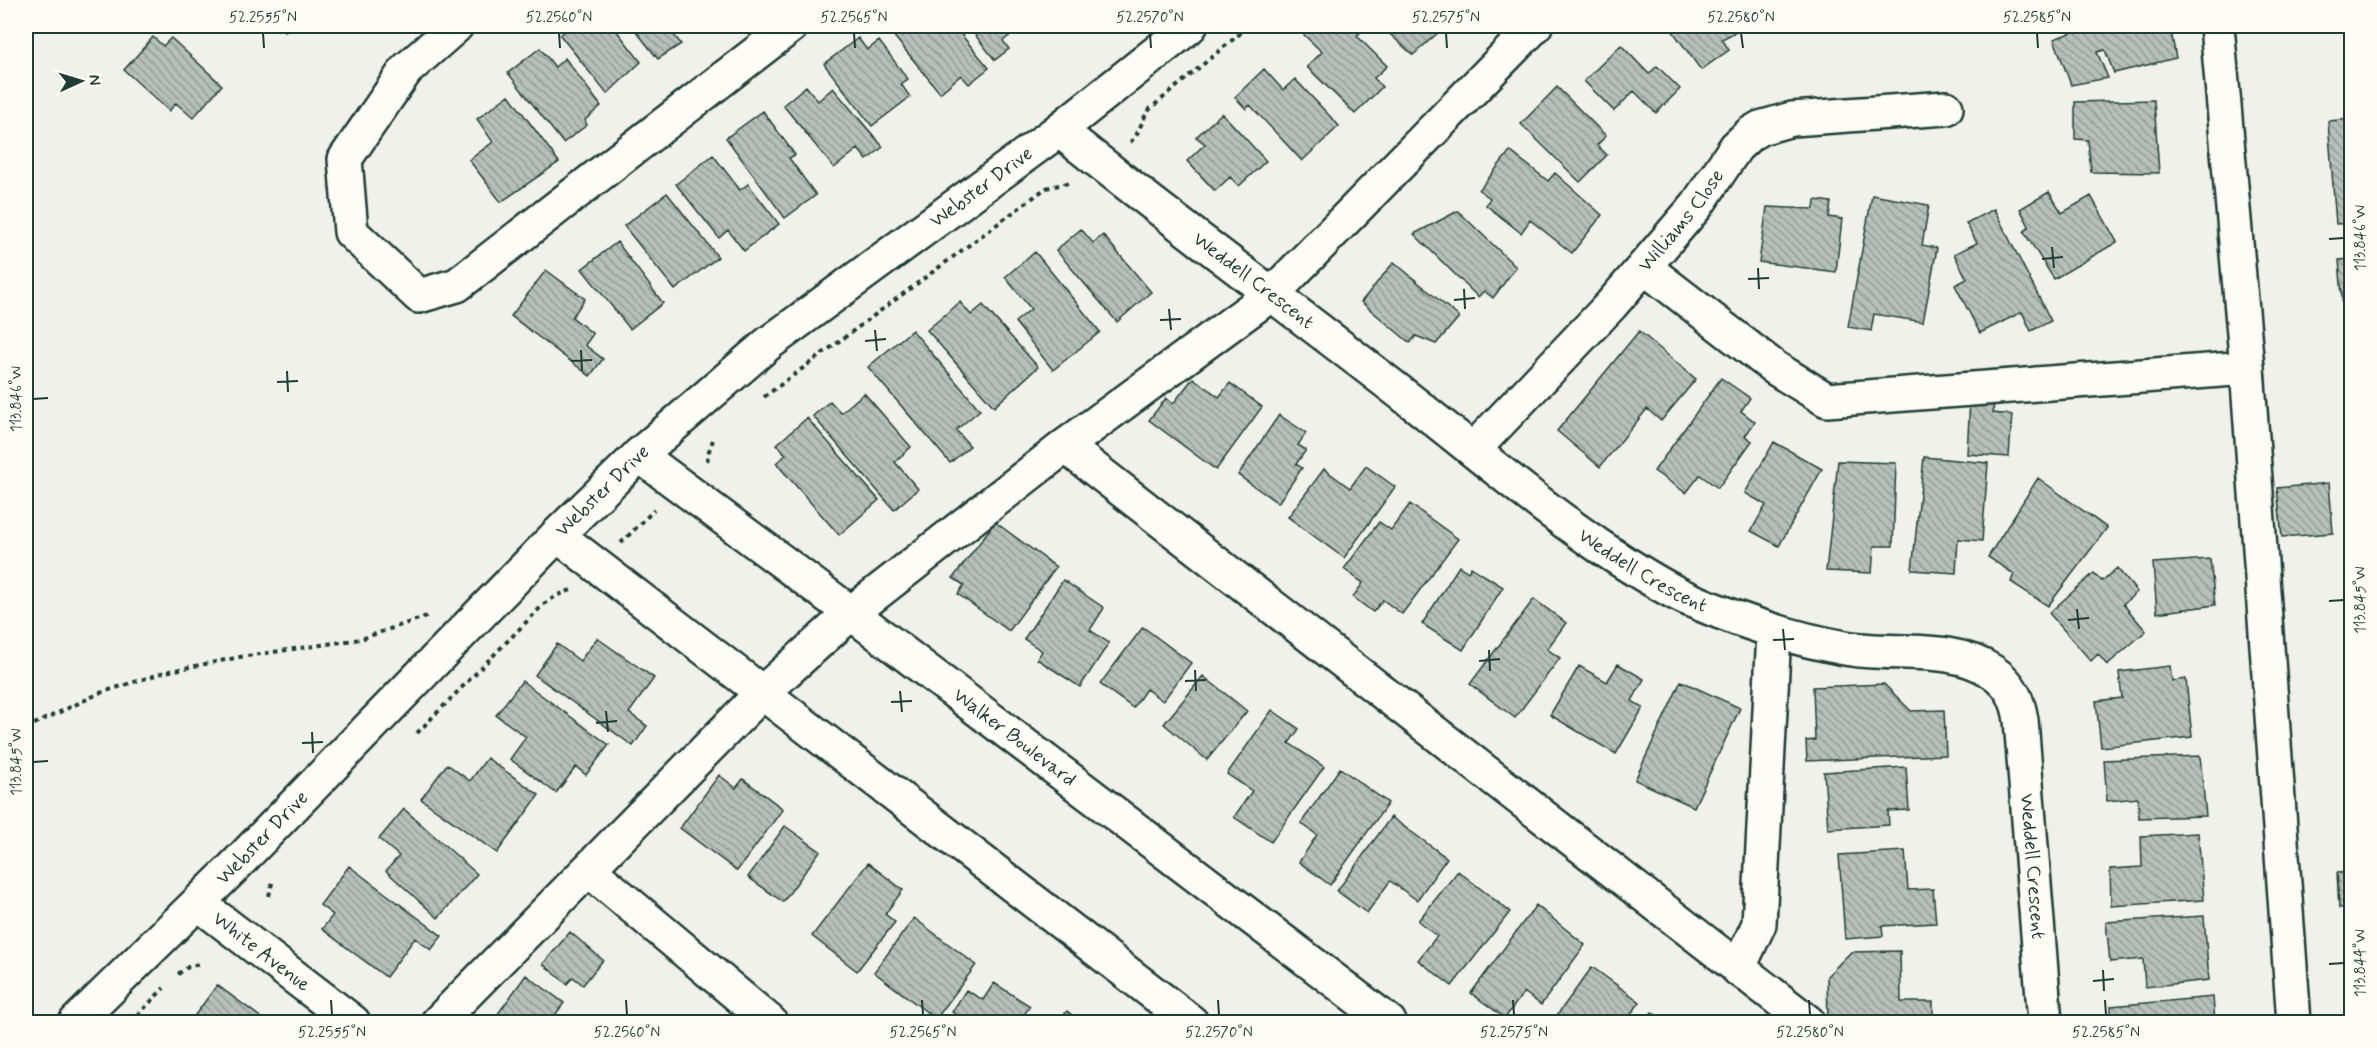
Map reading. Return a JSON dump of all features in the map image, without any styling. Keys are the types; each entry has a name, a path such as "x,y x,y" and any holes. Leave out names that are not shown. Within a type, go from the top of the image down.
{"street":[{"path":"456,26 406,70 345,159 351,232 419,296 458,285 791,26"},
{"name":"Webster Drive","path":"76,1023 198,903 557,535 639,455 768,343 1059,130 1190,26"},
{"path":"438,1023 762,693 851,613 1065,446 1273,293 1535,26"},
{"path":"2217,26 2247,368 2294,1023"},
{"name":"Williams Close","path":"1473,450 1611,306 1697,205 1736,147 1760,128 1792,119 1826,115 1946,108"},
{"name":"Weddell Crescent","path":"1059,130 1273,293 1558,518 1627,565 1681,595 1774,632 1848,649 1955,657 1974,662 2004,680 2019,706 2021,720 2045,1023"},
{"path":"1644,267 1775,368 1827,400 2247,368"},
{"path":"1065,446 1808,1023"},
{"name":"Walker Boulevard","path":"639,455 851,613 1388,1022"},
{"path":"557,535 1191,1023"},
{"path":"1738,969 1760,924 1774,632"},
{"path":"589,870 770,1023"},
{"name":"White Avenue","path":"198,903 353,1023"}],"path":[{"path":"1137,137 1143,116 1151,108 1249,26"},
{"path":"760,399 1046,188 1059,184 1072,184"},
{"path":"708,465 707,456 716,435"},
{"path":"626,538 654,510"},
{"path":"26,728 100,693 165,672 240,657 352,640 430,615"},
{"path":"131,1023 178,974 199,964"}],"building":[{"path":"281,26 293,26 285,31"},
{"path":"571,26 613,26 641,62 607,94 560,35"},
{"path":"632,26 684,26 674,35 681,44 658,59"},
{"path":"894,26 954,26 989,68 969,84 961,75 940,93 889,30"},
{"path":"968,26 1022,26 1003,41 1009,49 995,60"},
{"path":"1307,26 1359,26 1363,29 1357,36 1387,66 1374,78 1382,87 1355,114 1307,67 1322,52 1301,32"},
{"path":"1381,26 1435,26 1440,31 1413,55"},
{"path":"1669,26 1735,26 1739,30 1722,39 1729,50 1701,70"},
{"path":"1778,26 1813,26 1778,28"},
{"path":"2089,26 2170,26 2176,58 2114,73 2105,50 2097,52 2108,78 2071,85 2054,39"},
{"path":"153,37 163,46 171,38 222,85 193,118 176,103 169,111 124,70"},
{"path":"858,38 867,50 879,41 908,79 901,84 910,97 872,126 824,64"},
{"path":"1621,45 1649,74 1657,66 1680,89 1656,113 1634,91 1614,111 1584,81"},
{"path":"540,48 555,67 565,58 601,106 585,120 587,125 563,143 508,73"},
{"path":"1264,69 1283,90 1295,79 1339,126 1302,161 1250,105 1246,109 1235,97"},
{"path":"806,86 818,101 833,88 883,147 867,160 858,149 834,168 783,105"},
{"path":"1557,87 1606,136 1597,145 1607,155 1580,182 1521,124"},
{"path":"509,95 559,162 501,202 469,160 493,142 477,119"},
{"path":"2154,100 2159,173 2091,172 2088,140 2075,139 2075,102"},
{"path":"763,111 795,155 789,158 816,195 785,218 726,138"},
{"path":"1222,113 1266,161 1239,186 1230,177 1215,191 1187,161 1205,144 1196,137"},
{"path":"2352,119 2352,223 2336,224 2328,121"},
{"path":"1510,151 1548,181 1555,173 1602,215 1572,253 1530,220 1521,233 1486,205 1490,198 1479,190"},
{"path":"713,155 740,190 748,184 779,224 744,251 728,230 719,238 676,184"},
{"path":"2049,192 2062,213 2091,196 2117,242 2054,279 2024,232 2029,226 2020,209"},
{"path":"667,193 718,257 675,290 624,226"},
{"path":"1872,195 1929,205 1922,245 1937,248 1923,322 1874,314 1871,331 1848,327"},
{"path":"1815,200 1831,202 1829,217 1842,219 1836,272 1759,262 1767,207 1814,209"},
{"path":"1994,209 2051,321 2031,331 2022,312 1980,333 1955,285 1967,279 1954,254 1977,243 1966,223"},
{"path":"1458,211 1516,267 1493,298 1484,291 1478,297 1414,234"},
{"path":"1081,229 1093,243 1103,235 1151,292 1117,322 1056,250"},
{"path":"617,242 663,303 630,329 582,269"},
{"path":"1035,252 1100,332 1053,370 1015,322 1031,309 1005,277"},
{"path":"2352,259 2352,333 2345,333 2339,260"},
{"path":"1394,262 1459,317 1436,344 1416,336 1410,343 1361,302"},
{"path":"546,270 585,299 572,317 593,334 585,345 603,359 590,376 511,316"},
{"path":"960,302 971,315 983,305 1038,367 994,407 927,330"},
{"path":"912,330 980,410 956,430 970,446 950,463 868,367"},
{"path":"1639,331 1696,379 1661,421 1647,409 1600,467 1557,431"},
{"path":"1193,378 1219,397 1230,383 1262,407 1216,470 1149,420 1166,398 1173,404"},
{"path":"1721,378 1750,398 1741,411 1755,422 1745,436 1752,441 1718,488 1700,475 1686,493 1654,471"},
{"path":"864,393 911,447 895,462 918,489 894,510 813,416 830,401 841,413"},
{"path":"1970,399 1994,400 1993,413 2012,415 2009,457 1967,454"},
{"path":"1279,415 1306,433 1298,445 1306,450 1296,464 1302,468 1278,503 1238,475"},
{"path":"807,418 879,500 839,535 776,463 786,455 777,444"},
{"path":"1774,442 1822,469 1779,546 1751,531 1766,505 1745,493"},
{"path":"1924,457 1988,463 1982,541 1958,539 1956,573 1912,570"},
{"path":"1838,461 1896,463 1893,546 1874,546 1872,573 1826,571"},
{"path":"1366,466 1395,487 1344,558 1288,517 1324,469 1350,488"},
{"path":"2038,478 2107,528 2048,606 2011,582 2014,574 1988,557"},
{"path":"2329,483 2333,533 2282,537 2277,488"},
{"path":"1410,504 1458,539 1402,614 1383,600 1373,612 1353,597 1363,583 1344,569 1379,522 1391,530"},
{"path":"995,522 1056,567 1009,631 958,594 964,585 953,578"},
{"path":"2210,559 2215,605 2157,613 2153,563"},
{"path":"1459,566 1468,572 1471,567 1503,587 1463,650 1422,624"},
{"path":"2117,568 2137,592 2123,604 2146,631 2107,665 2098,654 2091,661 2049,613 2094,573 2102,581"},
{"path":"1063,580 1104,608 1090,630 1109,643 1080,687 1037,659 1042,651 1024,639"},
{"path":"1534,599 1566,623 1547,649 1560,658 1515,718 1470,684"},
{"path":"1143,627 1191,663 1163,701 1146,689 1133,708 1100,684"},
{"path":"597,638 654,678 629,713 647,726 633,746 535,675 557,644 580,661"},
{"path":"1618,664 1644,679 1632,701 1643,708 1616,754 1550,715 1579,666 1607,682"},
{"path":"2170,666 2172,681 2186,679 2192,737 2101,747 2096,701 2122,698 2119,672"},
{"path":"1203,676 1247,711 1207,760 1164,724"},
{"path":"522,681 609,745 586,775 576,767 556,793 510,759 526,737 496,715"},
{"path":"1681,681 1740,708 1694,807 1635,780"},
{"path":"1884,684 1911,711 1944,710 1946,755 1807,761 1806,741 1815,740 1813,687"},
{"path":"1272,710 1299,729 1289,743 1324,767 1271,842 1234,817 1252,791 1227,774"},
{"path":"2200,756 2206,816 2139,818 2138,798 2107,801 2104,760"},
{"path":"487,758 539,795 497,853 421,799 447,764 470,781"},
{"path":"1906,767 1909,810 1888,811 1889,825 1828,829 1824,772"},
{"path":"1340,768 1388,803 1330,885 1299,862 1317,835 1301,823"},
{"path":"719,775 736,788 743,779 783,809 737,871 680,828"},
{"path":"404,809 477,874 438,918 386,871 399,856 379,839"},
{"path":"1391,817 1447,858 1417,900 1390,881 1367,913 1337,891"},
{"path":"785,826 820,851 783,902 748,877"},
{"path":"2198,833 2204,900 2111,906 2110,869 2142,867 2141,836"},
{"path":"1905,851 1908,890 1933,889 1936,923 1882,926 1883,936 1845,939 1839,855"},
{"path":"868,863 903,890 885,914 895,922 857,971 812,936"},
{"path":"349,866 442,936 431,950 415,938 386,977 322,929 333,915 320,905"},
{"path":"1458,871 1510,912 1452,986 1418,960 1437,936 1418,921"},
{"path":"2352,872 2352,907 2339,908 2337,873"},
{"path":"1536,905 1585,945 1541,1005 1524,992 1505,1018 1471,993"},
{"path":"2204,916 2209,980 2145,987 2143,959 2110,962 2106,922"},
{"path":"914,918 976,965 936,1019 874,972"},
{"path":"570,932 603,960 583,985 573,977 567,984 543,964"},
{"path":"1900,951 1901,1002 1933,1002 1933,1022 1828,1022 1827,976 1851,952"},
{"path":"1592,967 1640,1002 1625,1022 1552,1022"},
{"path":"526,975 564,1003 550,1022 492,1022"},
{"path":"994,983 1030,1006 1019,1022 969,1022 952,1012 966,990 983,1000"},
{"path":"217,985 267,1022 190,1022"},
{"path":"2213,997 2215,1022 2111,1022 2111,1006"},
{"path":"1067,1011 1081,1022 1058,1022"},
{"path":"1652,1012 1666,1022 1644,1022"},
{"path":"572,1015 581,1022 566,1022"}]}
